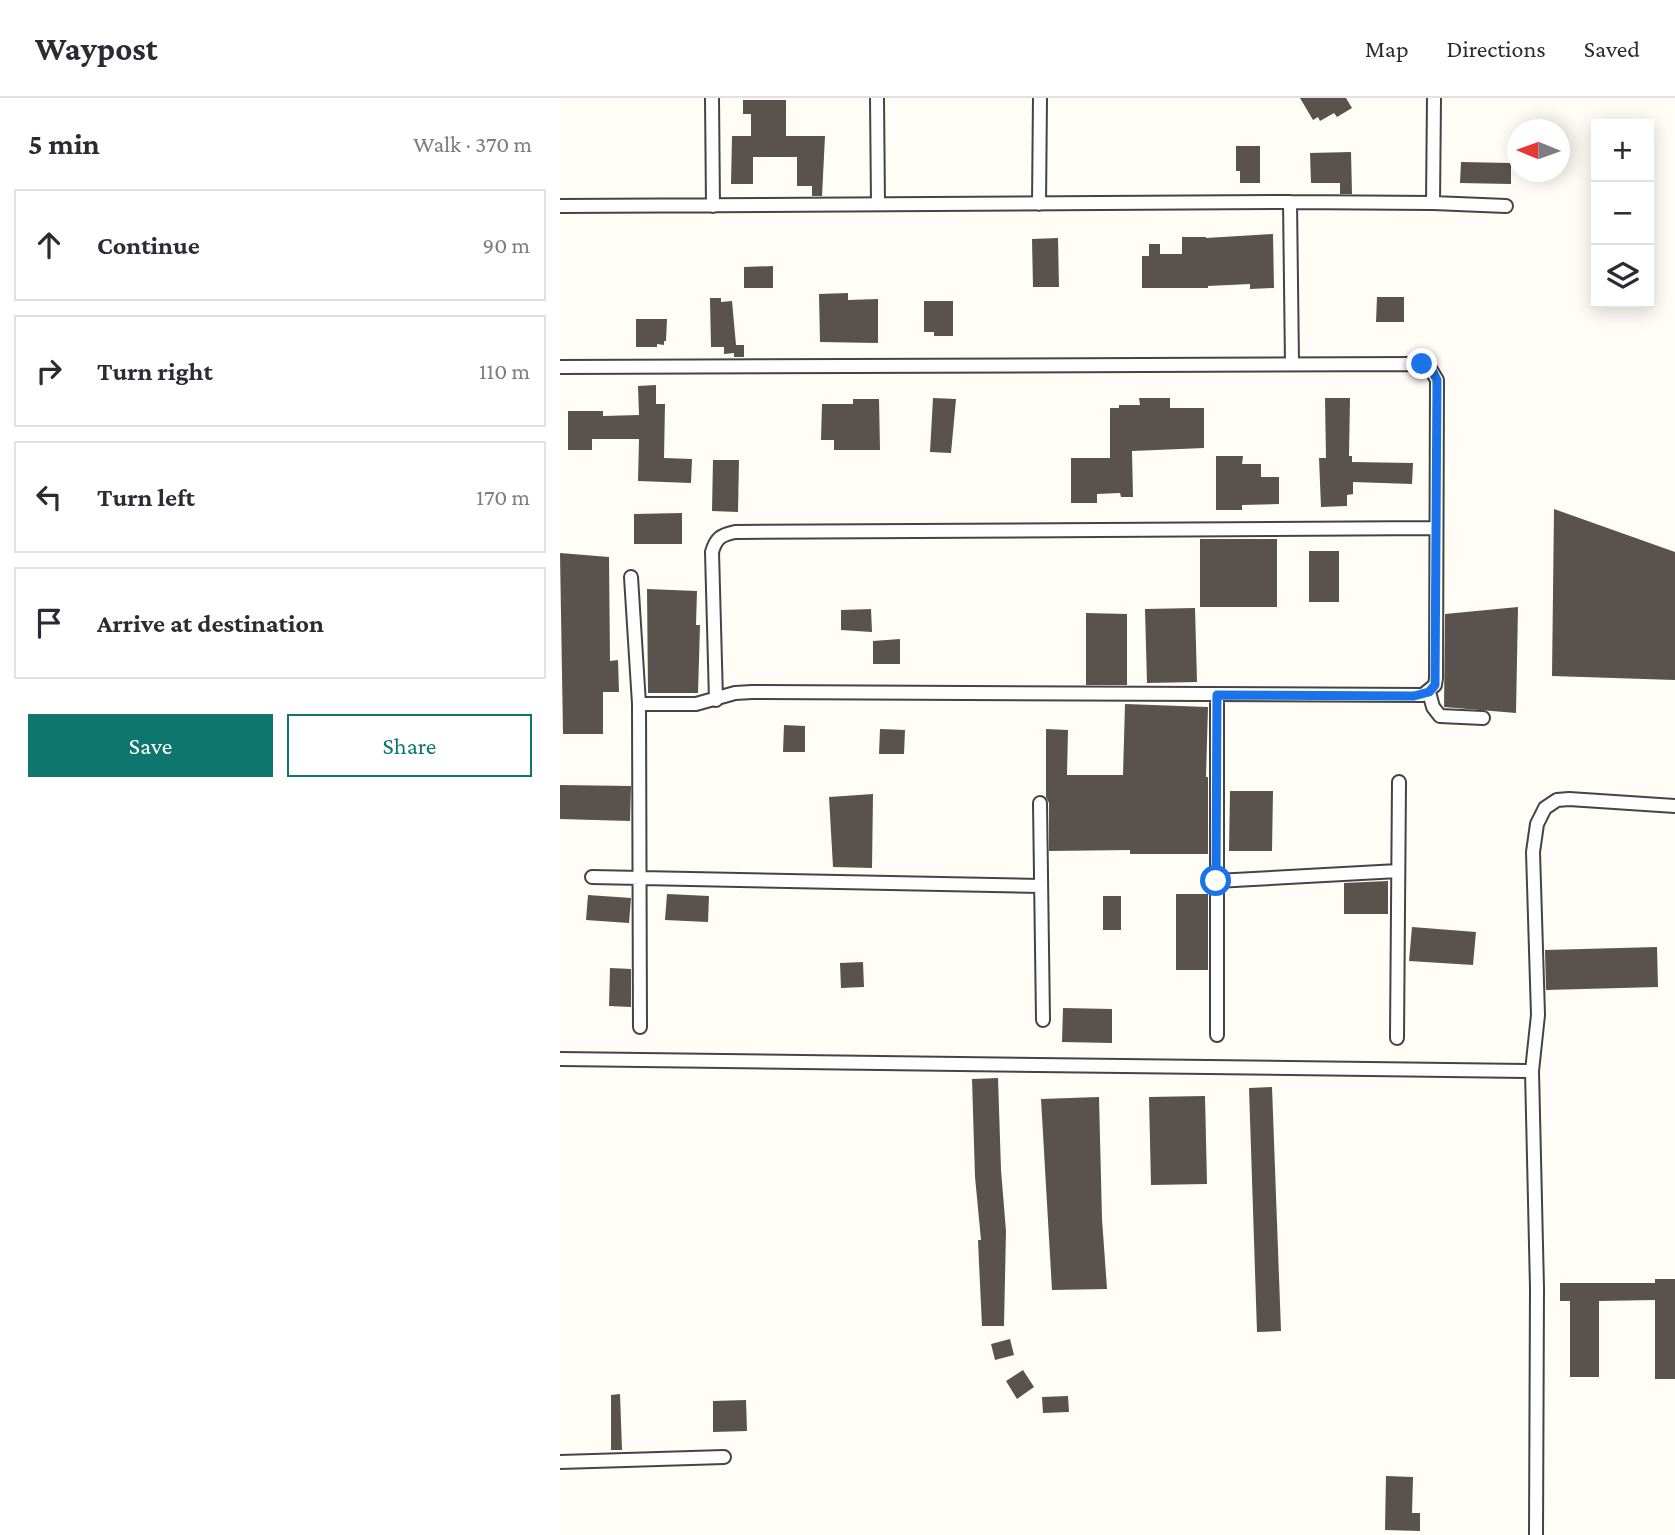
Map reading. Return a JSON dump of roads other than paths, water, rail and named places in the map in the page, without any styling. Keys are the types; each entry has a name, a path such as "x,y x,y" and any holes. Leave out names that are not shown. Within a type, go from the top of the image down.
{"street":[{"path":"712,98 713,206"},
{"path":"877,98 878,204"},
{"path":"1039,204 1040,98"},
{"path":"1433,203 1434,98"},
{"path":"560,206 1290,202 1506,206"},
{"path":"1290,202 1292,363"},
{"path":"560,368 1422,364 1432,370 1437,380 1436,678 1435,685 1429,692 1414,696 752,692 735,693 696,704 639,704"},
{"path":"716,700 712,552 715,540 722,535 749,532 1436,528"},
{"path":"631,577 639,704 640,1027"},
{"path":"1429,692 1433,707 1440,716 1483,718"},
{"path":"1217,695 1217,1035"},
{"path":"1397,1038 1399,782"},
{"path":"1536,1535 1537,1288 1532,1071 1538,1015 1534,852 1537,824 1545,808 1557,800 1675,806"},
{"path":"1040,803 1043,1020"},
{"path":"1216,881 1398,871"},
{"path":"592,877 1040,886"},
{"path":"560,1059 1532,1071"},
{"path":"560,1462 724,1457"}]}
